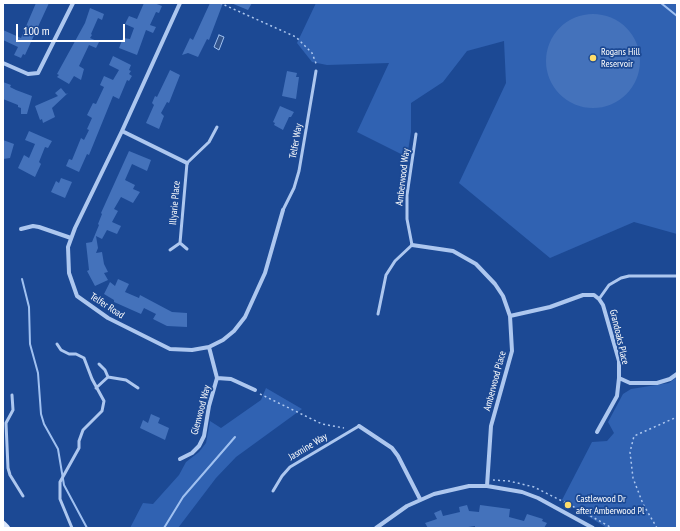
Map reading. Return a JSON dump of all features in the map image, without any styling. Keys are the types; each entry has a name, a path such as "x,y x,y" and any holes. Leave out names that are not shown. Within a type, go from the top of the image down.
{"street":[{"path":"3,63 28,74 38,73 73,3"},
{"name":"Telfer Road","path":"180,3 122,131 71,238 68,247 69,272 78,296 96,310 170,349 192,350 209,347 223,340 234,331 245,317 265,273 284,210"},
{"path":"122,131 187,163"},
{"path":"21,229 33,226 71,238"},
{"name":"Amberwood Place","path":"412,245 453,251 476,264 495,284 503,296 510,316 512,351 491,426 487,486"},
{"name":"Grandoaks Place","path":"510,316 550,307 583,295 594,296 599,299 603,305 619,362 620,378 617,396 598,432"},
{"name":"Glenwood Way","path":"180,459 192,453 199,446 204,436 209,406 217,378 209,347"},
{"name":"Grandoaks Place","path":"620,378 630,383 652,383 665,381 677,374"},
{"name":"Glenwood Way","path":"217,378 231,379 255,390"},
{"path":"360,426 392,448 420,499"},
{"path":"376,528 390,516 420,499 451,489 487,486 522,492 538,498 593,528"}],"lane":[{"name":"Telfer Way","path":"284,210 294,188 299,171 316,72"},
{"path":"187,163 209,142 217,127"},
{"name":"Amberwood Way","path":"412,245 407,219 407,202 416,134"},
{"name":"Illyarie Place","path":"180,243 187,163"},
{"path":"170,250 180,243 186,249"},
{"path":"378,314 383,286 390,267 412,245"},
{"path":"599,299 609,285 621,278 640,276 677,276"},
{"path":"57,344 61,350 84,358 96,388 103,396 104,406 83,430 79,441 79,448 60,482 60,499 72,528"},
{"path":"99,364 105,370 108,377"},
{"path":"96,388 108,377"},
{"path":"108,377 126,380 138,388"},
{"path":"12,395 14,410 6,423 8,468 10,475 23,496"},
{"name":"Jasmine Way","path":"273,491 282,476 290,467 360,426"},
{"path":"3,451 8,448"}],"path":[{"path":"220,3 296,37 312,53 317,63 316,72"},
{"path":"255,390 259,394 322,424 341,427 348,432"},
{"path":"657,528 643,504 633,478 630,452 634,436 677,417"}],"shaded area":[{"path":"316,3 677,3 677,234 634,222 550,258 459,183 506,83 504,41 467,51 443,82 411,103 411,132 407,157 357,132 389,63 327,65 312,62 297,43"},
{"path":"219,35 224,37 219,50 214,47"},
{"path":"677,377 677,528 607,528 562,500 592,442 607,441 614,433 608,422 623,394 631,389 669,383"},
{"path":"266,388 302,409 236,457 216,478 178,528 130,528 143,503 153,504 179,475 186,462 199,452 206,443 210,421 221,428 261,400"}],"building":[{"path":"36,3 49,3 25,55 23,54 21,58 14,55 18,47 3,40 3,30 21,38"},
{"path":"144,3 154,3 162,6 159,13 156,12 150,25 156,27 153,33 146,30 137,55 119,48 123,38 130,39 134,28 125,24 129,16 137,19"},
{"path":"210,3 223,3 209,40 207,39 198,57 188,53 182,55 190,38 193,40"},
{"path":"231,3 252,3 248,10"},
{"path":"90,8 104,14 102,20 98,18 90,38 99,42 96,48 89,45 79,66 84,69 81,80 74,76 69,84 57,77 59,75 57,74 85,23"},
{"name":"Rogans Hill Reservoir","path":"593,14 611,18 626,28 636,43 640,61 636,79 626,94 611,104 593,108 575,104 560,94 550,79 546,61 550,43 560,28 575,18"},
{"path":"113,56 131,65 129,70 131,71 129,74 132,76 129,81 127,80 119,99 113,96 89,155 87,154 79,172 66,166 69,159 72,160 81,138 84,140 89,130 87,129 92,118 87,115 93,103 96,104 104,87 100,85 104,76 113,80 119,70 109,65"},
{"path":"170,70 180,75 169,103 167,102 161,113 164,116 159,129 146,123 154,105 152,103 155,96 157,97"},
{"path":"287,71 297,73 296,77 299,77 296,99 282,96"},
{"path":"3,82 11,85 10,87 16,90 32,96 27,114 21,114 21,108 18,107 18,105 3,99"},
{"path":"61,88 66,94 68,93 52,108 55,117 43,123 42,119 40,120 35,106 58,96 55,93"},
{"path":"280,106 294,112 291,117 289,117 283,130 274,125 275,123 273,122"},
{"path":"29,131 52,141 48,148 45,147 39,162 41,164 35,177 18,168 24,155 29,158 35,144 25,140"},
{"path":"3,140 14,144 10,158 3,159"},
{"path":"129,151 151,160 147,171 132,164 125,180 135,185 133,189 140,192 133,203 121,197 114,209 118,211 112,222 121,226 117,234 107,230 102,239 96,236 98,248 96,253 102,252 104,264 108,272 104,273 108,280 95,286 87,271 89,270 86,243 92,242 99,225 101,213"},
{"path":"61,178 72,182 65,198 51,192 56,181 59,183"},
{"path":"118,279 129,284 125,292 139,298 140,295 172,312 187,313 187,327 167,326 153,319 156,314 144,308 141,314 114,302 114,300 104,294 110,282 115,286"},
{"path":"151,414 160,418 158,423 169,428 165,440 140,428 143,420 148,423"},
{"path":"467,505 469,511 479,512 480,505 510,509 509,517 524,521 527,514 543,519 542,521 547,523 544,528 475,528 475,526 462,528 428,528 425,523 437,519 434,513 441,510 443,516 460,512 459,507"}],"waterway":[{"path":"661,3 677,16"},
{"path":"22,279 29,307 30,344 38,373 41,414 44,424 58,449 64,485 87,528"},
{"path":"164,528 183,497 235,437"}],"place":[{"name":"Rogans Hill Reservoir","path":"593,58"},
{"name":"Castlewood Dr after Amberwood Pl","path":"568,505"}]}
